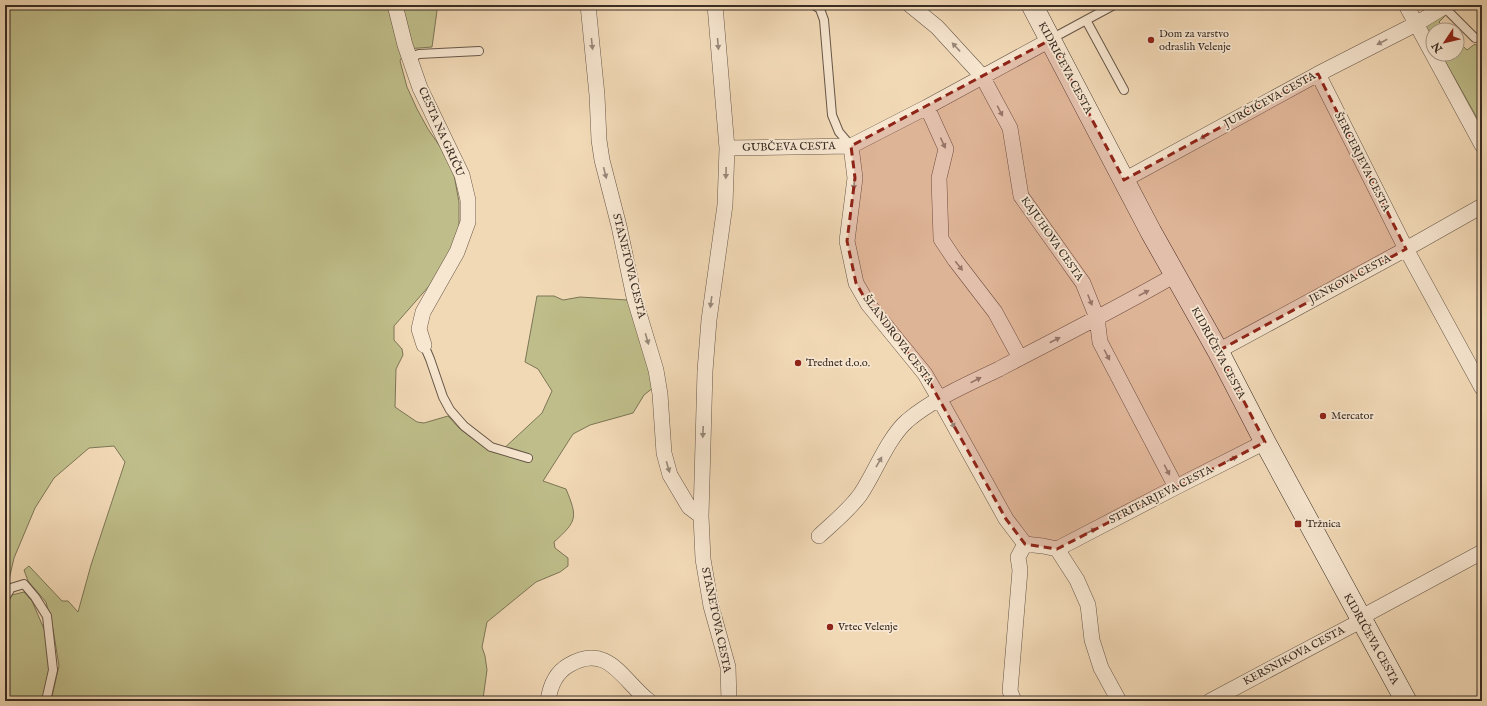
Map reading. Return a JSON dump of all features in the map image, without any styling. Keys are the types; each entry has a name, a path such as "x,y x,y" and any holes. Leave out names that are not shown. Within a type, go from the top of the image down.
{"main road":[{"name":"KIDRIČEVA CESTA","path":"1032,5 1175,275 1218,351 1360,620 1406,701"}],"street":[{"name":"CESTA NA GRIČU","path":"395,5 409,58 420,88 462,175 468,200 468,222 457,252 423,312 419,329 424,345"},
{"name":"STANETOVA CESTA","path":"588,5 602,160 619,226 634,297 656,370 660,394 664,453 670,475 689,507 701,516"},
{"name":"STANETOVA CESTA","path":"715,5 727,148 725,205 709,320 706,356 701,516 703,559 711,606 728,667 729,698"},
{"name":"KAJUHOVA CESTA","path":"910,5 937,27 982,76 1010,128 1021,196 1083,283 1097,318 1100,342 1176,487"},
{"path":"1406,5 1482,145"},
{"name":"JURČIČEVA CESTA","path":"1124,180 1318,74 1416,24 1446,6"},
{"path":"851,146 982,76 1027,54 1050,40"},
{"name":"ŠERCERJEVA CESTA","path":"1318,74 1406,249 1482,388"},
{"path":"926,107 946,149 939,178 941,239 955,260 995,312 1020,358"},
{"name":"GUBČEVA CESTA","path":"727,148 851,146"},
{"name":"ŠLANDROVA CESTA","path":"851,146 855,178 847,241 856,283 868,304 925,374 1006,519 1025,544"},
{"name":"JENKOVA CESTA","path":"1218,351 1482,206"},
{"path":"819,536 839,519 859,496 890,442 906,422 940,400 1097,318 1175,275"},
{"name":"STRITARJEVA CESTA","path":"1057,549 1265,442"},
{"path":"1014,701 1010,691 1020,570 1018,557 1025,544 1057,549 1077,580 1088,605 1092,640 1101,668 1119,701"},
{"name":"KERSNIKOVA CESTA","path":"1210,701 1354,625 1369,613 1482,552"},
{"path":"548,701 549,691 556,676 565,667 578,659 594,657 606,660 618,669 649,701"}],"lane":[{"path":"814,5 820,9 824,20 832,115 838,132 851,146"},
{"path":"1050,40 1114,5"},
{"path":"1446,6 1476,38"},
{"path":"1086,20 1124,90"},
{"path":"409,58 419,54 479,50"},
{"path":"424,345 443,397 450,410 464,426 491,447 528,458"},
{"path":"5,598 11,588 24,584 35,597 47,616 53,670 46,701"}],"highlighted area":[{"path":"1050,40 1124,180 1318,74 1406,249 1218,351 1265,442 1057,549 1025,544 1006,519 925,374 868,304 856,283 847,241 855,178 851,146"}],"shaded area":[{"path":"5,5 435,5 437,11 432,47 406,49 400,61 407,87 417,109 443,151 454,175 459,202 459,228 453,246 430,285 394,326 394,340 402,349 403,355 396,369 395,407 417,422 424,423 448,416 460,429 488,450 500,452 542,413 552,391 538,369 525,362 537,296 554,296 563,300 580,297 627,300 637,322 654,387 644,395 633,413 590,425 573,434 543,481 566,489 574,513 571,524 554,542 555,548 568,558 568,566 560,572 536,582 487,622 482,647 487,670 483,699 481,701 51,701 59,666 53,629 46,602 28,581 24,570 29,566 62,601 68,601 78,612 91,565 125,462 114,446 89,448 54,478 35,508 14,558 8,584 5,590"},
{"path":"1441,13 1445,16 1439,22 1431,22"},
{"path":"1475,44 1482,50 1481,125 1446,62 1465,62 1465,48 1467,50"},
{"path":"24,592 32,601 47,636 50,677 45,701 5,701 5,606 12,595"}],"place":[{"name":"Dom za varstvo odraslih Velenje","path":"1151,40"},
{"name":"Trednet d.o.o.","path":"798,363"},
{"name":"Mercator","path":"1323,416"},
{"name":"Tržnica","path":"1298,524"},
{"name":"Vrtec Velenje","path":"830,627"}]}
